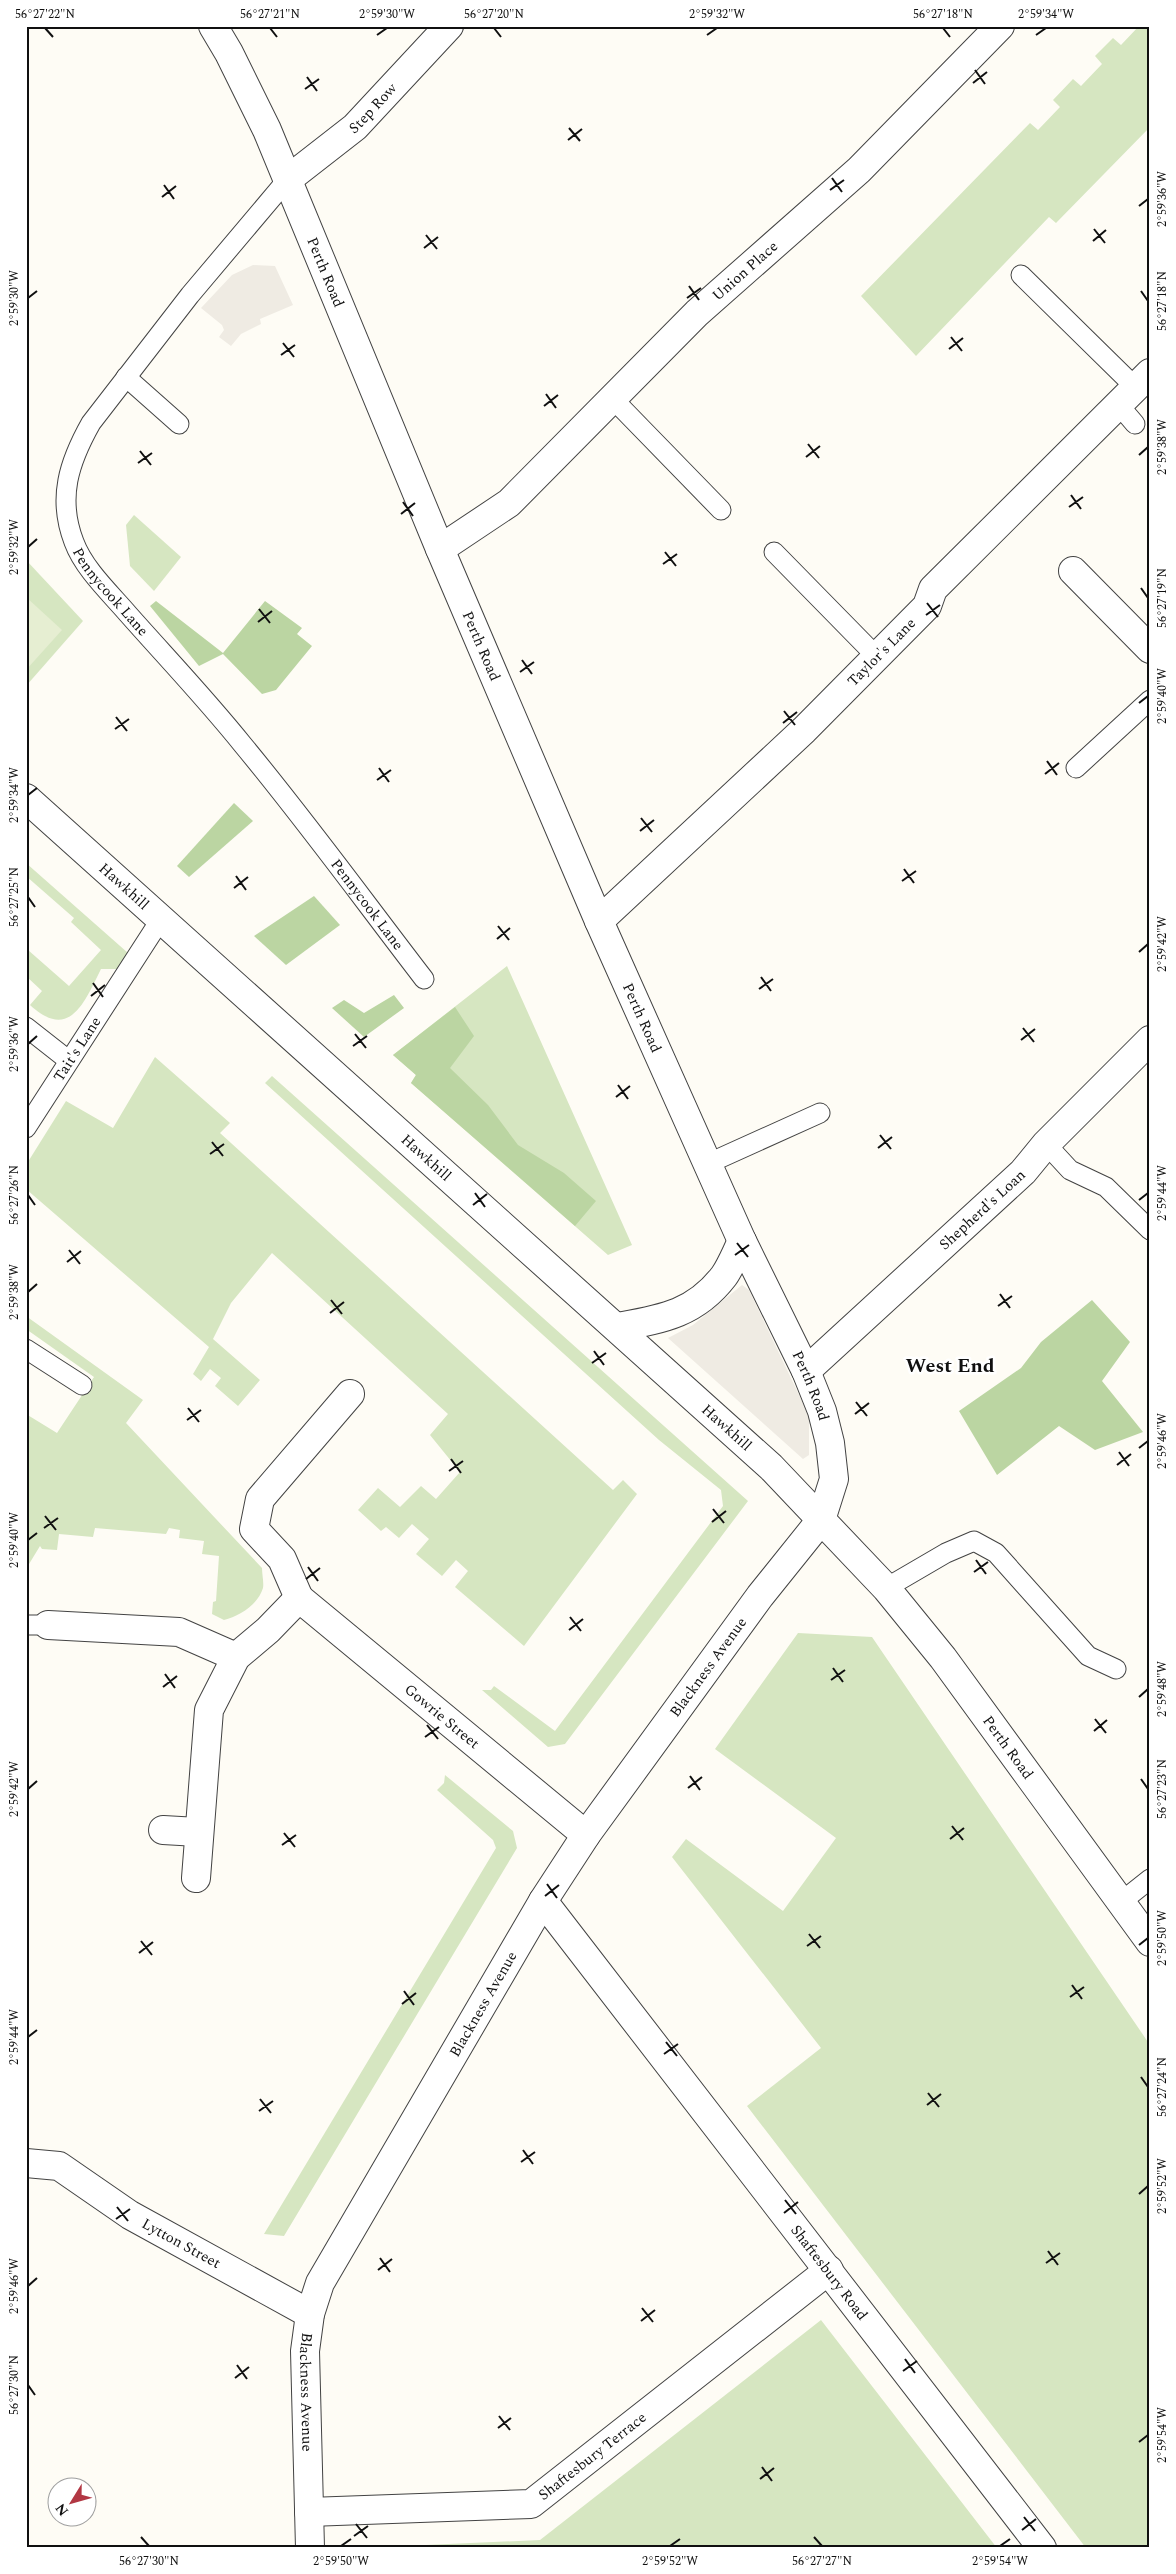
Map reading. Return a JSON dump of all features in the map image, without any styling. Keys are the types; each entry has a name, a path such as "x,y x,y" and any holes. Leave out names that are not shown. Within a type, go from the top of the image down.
{"street":[{"name":"Perth Road","path":"213,26 229,53 267,130 440,550 599,920 742,1241 806,1371 822,1411 830,1443 834,1479 821,1520 886,1588 949,1665 1150,1942"},
{"name":"Step Row","path":"287,180 355,127 449,26"},
{"name":"Union Place","path":"440,550 509,502 697,313 859,170 1000,26"},
{"name":"Taylor's Lane","path":"599,920 804,730 927,606 933,589 1135,397"},
{"path":"1073,571 1150,649"},
{"name":"Hawkhill","path":"26,798 618,1327 757,1454 821,1520"},
{"name":"Shepherd's Loan","path":"806,1371 1023,1172 1046,1144 1150,1040"},
{"path":"618,1327 668,1318 698,1304 724,1276 742,1241"},
{"name":"Gowrie Street","path":"350,1394 260,1499 254,1529 282,1559 299,1598 586,1835"},
{"name":"Blackness Avenue","path":"310,2548 305,2352 310,2314 320,2283 543,1901 586,1835 760,1596 821,1520"},
{"path":"196,1878 198,1832 209,1710 236,1657 268,1630 299,1598"},
{"path":"37,1625 178,1632 236,1657"},
{"path":"163,1830 198,1832"},
{"name":"Shaftesbury Road","path":"543,1901 1042,2548"},
{"name":"Lytton Street","path":"26,2163 59,2166 130,2215 310,2314"},
{"name":"Shaftesbury Terrace","path":"309,2512 531,2504 829,2270"}],"lane":[{"name":"Pennycook Lane","path":"287,180 190,295 91,423 78,446 68,470 66,492 68,518 74,542 85,561 109,592 244,745 424,979"},
{"path":"1020,274 1135,397"},
{"path":"126,377 179,424"},
{"path":"612,398 721,510"},
{"path":"774,552 877,657"},
{"path":"1076,768 1150,700"},
{"name":"Tait's Lane","path":"26,1128 68,1060 161,919"},
{"path":"26,1027 68,1060"},
{"path":"707,1164 820,1113"},
{"path":"1046,1144 1070,1170 1106,1187 1150,1230"},
{"path":"26,1350 82,1385"},
{"path":"886,1588 946,1553 974,1541 996,1553 1088,1656 1116,1670"},
{"path":"1121,1902 1150,1879"}],"green space":[{"path":"1139,26 1150,26 1150,127 1056,223 1049,217 916,356 861,296 1030,123 1038,130 1060,107 1053,100 1073,79 1081,86 1102,64 1095,56 1113,38 1121,45"},
{"path":"134,515 181,557 154,591 130,566 126,525"},
{"path":"26,560 83,621 26,686"},
{"path":"26,597 62,630 26,670"},
{"path":"156,601 223,653 265,601 302,628 297,634 312,646 276,690 262,694 223,654 199,666 150,606"},
{"path":"234,803 253,821 189,877 177,866"},
{"path":"26,863 128,953 117,969 101,969 82,1004 74,1013 66,1018 56,1019 44,1015 30,1005 42,991 26,976 26,953 28,950 69,986 101,950 71,922 74,918 26,876"},
{"path":"314,896 340,925 286,965 254,936"},
{"path":"507,966 632,1245 608,1255 411,1083 416,1075 393,1055"},
{"path":"394,995 404,1008 364,1037 332,1008 344,1000 364,1013"},
{"path":"455,1007 474,1036 450,1068 488,1105 518,1145 564,1173 596,1201 575,1226 411,1083 416,1075 393,1055"},
{"path":"155,1057 230,1123 220,1133 613,1490 623,1480 637,1494 524,1646 455,1587 468,1571 456,1560 442,1576 416,1554 429,1539 412,1524 399,1538 386,1527 381,1531 358,1510 378,1488 400,1507 421,1486 436,1499 460,1472 430,1435 448,1414 272,1253 231,1303 213,1339 260,1380 238,1406 215,1386 221,1378 210,1369 201,1381 193,1374 209,1347 26,1189 26,1165 66,1101 113,1128"},
{"path":"272,1076 748,1501 565,1744 548,1747 482,1690 491,1690 494,1686 555,1731 723,1506 721,1490 659,1440 265,1083"},
{"path":"1092,1300 1130,1342 1102,1381 1143,1432 1095,1450 1059,1426 997,1475 959,1411 1021,1368 1041,1342"},
{"path":"26,1316 143,1400 126,1423 262,1568 263,1588 261,1594 247,1609 236,1616 224,1620 212,1614 213,1602 216,1601 219,1556 202,1554 204,1541 179,1538 180,1530 169,1528 166,1534 95,1528 93,1537 59,1534 57,1550 42,1549 40,1546 26,1569 26,1414 57,1433 94,1377 26,1329"},
{"path":"798,1633 872,1637 1150,2045 1150,2548 1086,2548 747,2106 821,2048 672,1857 686,1839 783,1911 836,1838 715,1749"},
{"path":"445,1775 513,1831 517,1848 284,2236 264,2234 496,1848 493,1840 437,1790 444,1783"},
{"path":"821,2320 997,2548 358,2548 540,2540"}],"shaded area":[{"path":"253,265 275,266 293,305 260,319 261,324 241,334 231,346 219,337 224,330 222,325 201,308 232,275"},
{"path":"742,1285 749,1290 809,1416 809,1455 803,1459 668,1338 693,1325"}],"district":[{"name":"West End","path":"950,1365"}]}
